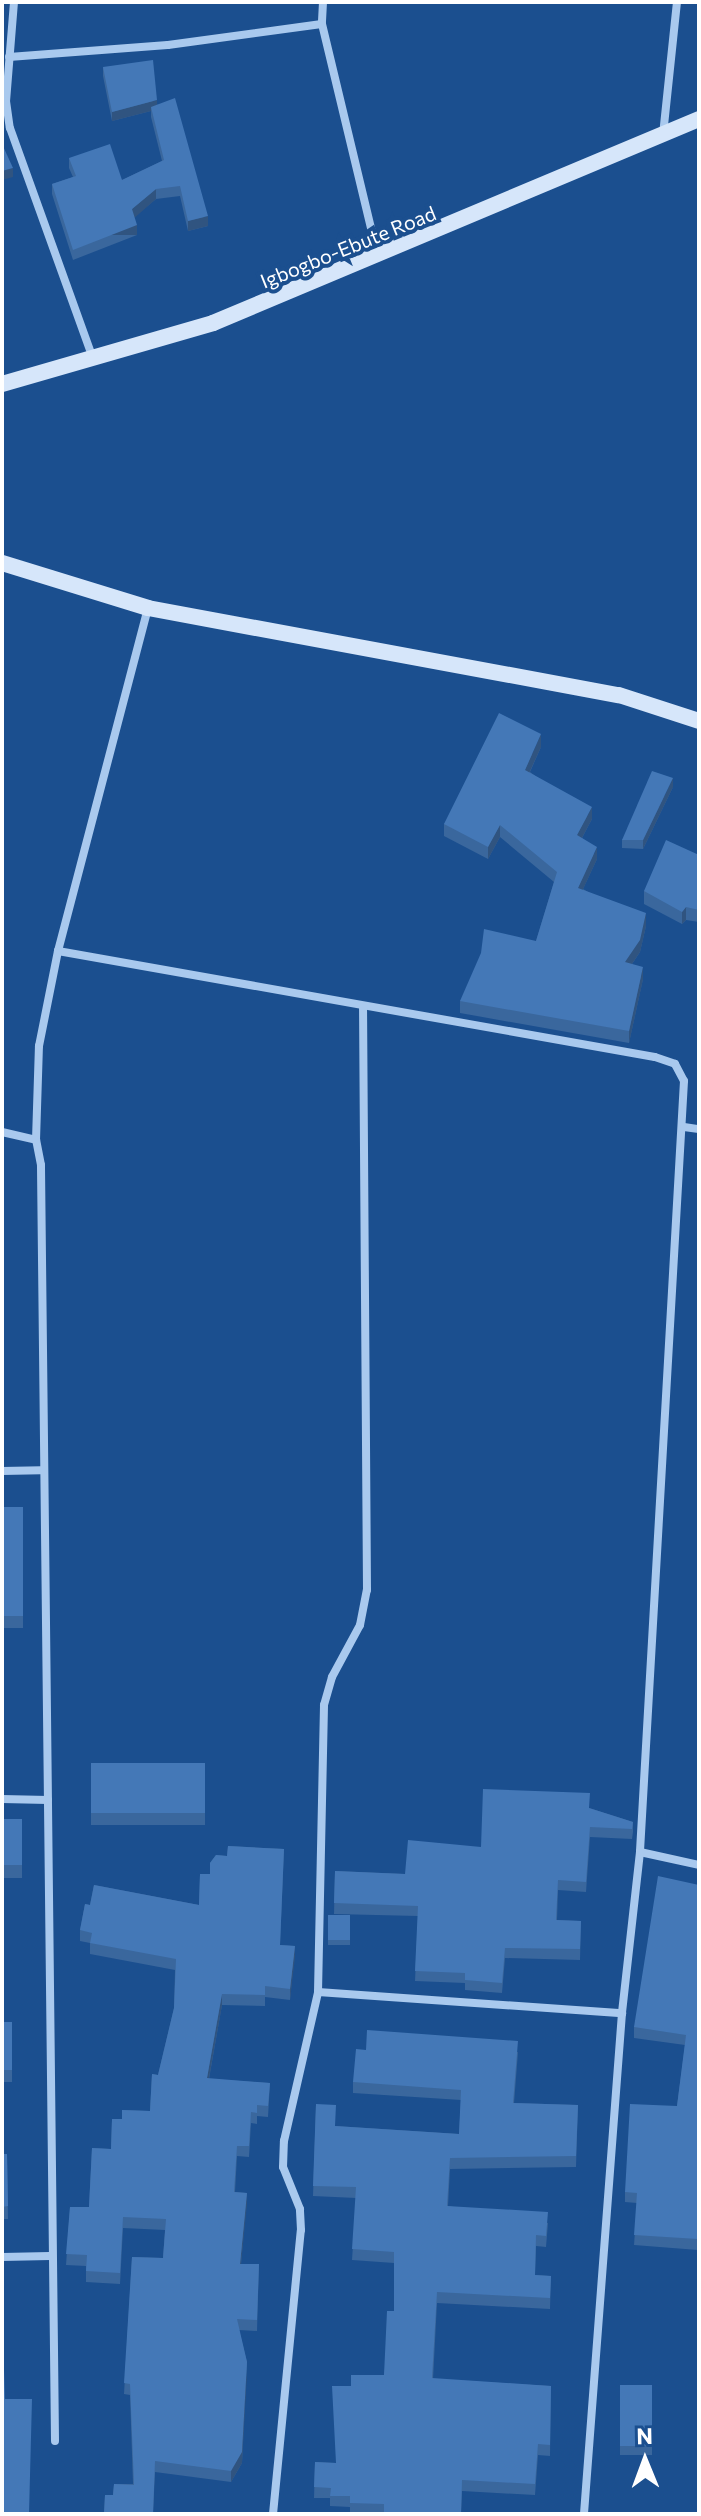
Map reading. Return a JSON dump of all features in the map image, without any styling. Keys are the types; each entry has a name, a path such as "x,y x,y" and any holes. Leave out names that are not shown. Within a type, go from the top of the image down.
{"main road":[{"name":"Igbogbo-Ebute Road","path":"2,384 213,323 378,257 699,119"},
{"path":"2,563 148,608 619,695 699,721"}],"street":[{"path":"14,2 9,57 10,128 93,359"},
{"path":"323,2 322,24 378,257"},
{"path":"662,136 677,2"},
{"path":"9,57 168,45 322,24"},
{"path":"55,2441 41,1470 41,1165 36,1140 39,1046 58,951 148,608"},
{"path":"58,951 675,1064 684,1081 684,1127 640,1852 622,2013 584,2514"},
{"path":"273,2514 301,2230 300,2209 283,2167 284,2141 318,1992 324,1705 332,1677 360,1625 367,1590 363,1008"},
{"path":"684,1127 699,1129"},
{"path":"2,1132 36,1140"},
{"path":"2,1471 41,1470"},
{"path":"2,1799 48,1800"},
{"path":"640,1852 699,1865"},
{"path":"318,1992 622,2013"},
{"path":"2,2257 50,2256"}],"building":[{"path":"153,60 157,100 112,112 103,67"},
{"path":"175,98 208,216 188,221 180,186 156,189 132,209 137,225 73,250 52,184 76,176 69,158 110,144 122,180 164,160 151,107"},
{"path":"2,144 13,168 2,171"},
{"path":"499,713 541,734 525,770 592,807 577,835 597,847 578,888 646,913 640,940 625,962 643,967 629,1031 460,1001 481,953 484,929 536,941 557,872 500,825 488,847 444,824"},
{"path":"652,771 673,778 643,840 622,840"},
{"path":"666,840 699,855 699,910 686,907 682,912 644,891"},
{"path":"2,1507 23,1507 23,1616 2,1616"},
{"path":"91,1763 205,1763 205,1813 91,1813"},
{"path":"483,1789 590,1793 589,1808 633,1822 632,1829 590,1827 586,1882 558,1880 556,1920 581,1921 580,1949 505,1948 502,1983 465,1980 465,1973 415,1971 418,1906 334,1903 335,1871 405,1874 408,1840 481,1847"},
{"path":"2,1819 22,1819 22,1865 2,1865"},
{"path":"228,1846 284,1849 280,1945 295,1946 290,1989 265,1986 265,1995 222,1994 207,2078 270,2083 268,2106 257,2105 257,2113 251,2112 249,2146 237,2146 234,2192 247,2193 240,2264 259,2264 257,2320 237,2319 247,2362 242,2452 231,2471 155,2461 153,2514 104,2514 105,2495 113,2495 114,2484 134,2485 130,2384 124,2383 132,2257 163,2258 166,2219 123,2217 120,2273 86,2271 87,2255 66,2254 70,2207 89,2207 92,2148 111,2149 112,2119 122,2119 122,2110 150,2111 152,2074 158,2075 174,2008 176,1959 90,1943 92,1933 80,1930 85,1904 90,1905 94,1885 199,1905 200,1874 210,1874 210,1863 216,1855 227,1856"},
{"path":"658,1876 699,1885 698,2239 634,2235 637,2193 625,2192 630,2104 677,2106 686,2035 634,2027"},
{"path":"328,1915 350,1915 350,1940 328,1940"},
{"path":"2,2022 12,2022 12,2070 2,2070"},
{"path":"367,2030 518,2041 513,2103 578,2105 576,2156 450,2158 447,2206 548,2212 546,2236 536,2235 535,2275 551,2276 550,2298 437,2292 432,2378 551,2386 550,2445 538,2444 535,2484 462,2480 461,2514 384,2514 384,2504 350,2503 350,2496 330,2496 331,2488 314,2487 315,2462 336,2463 332,2386 351,2386 351,2375 384,2375 387,2311 394,2311 394,2252 352,2249 356,2187 313,2186 316,2104 336,2105 335,2126 459,2134 461,2090 353,2082 356,2049 366,2050"},
{"path":"2,2154 7,2154 8,2206 2,2207"},
{"path":"2,2312 5,2399 32,2399 29,2514 2,2514"},
{"path":"620,2385 652,2385 652,2446 620,2446"}]}
